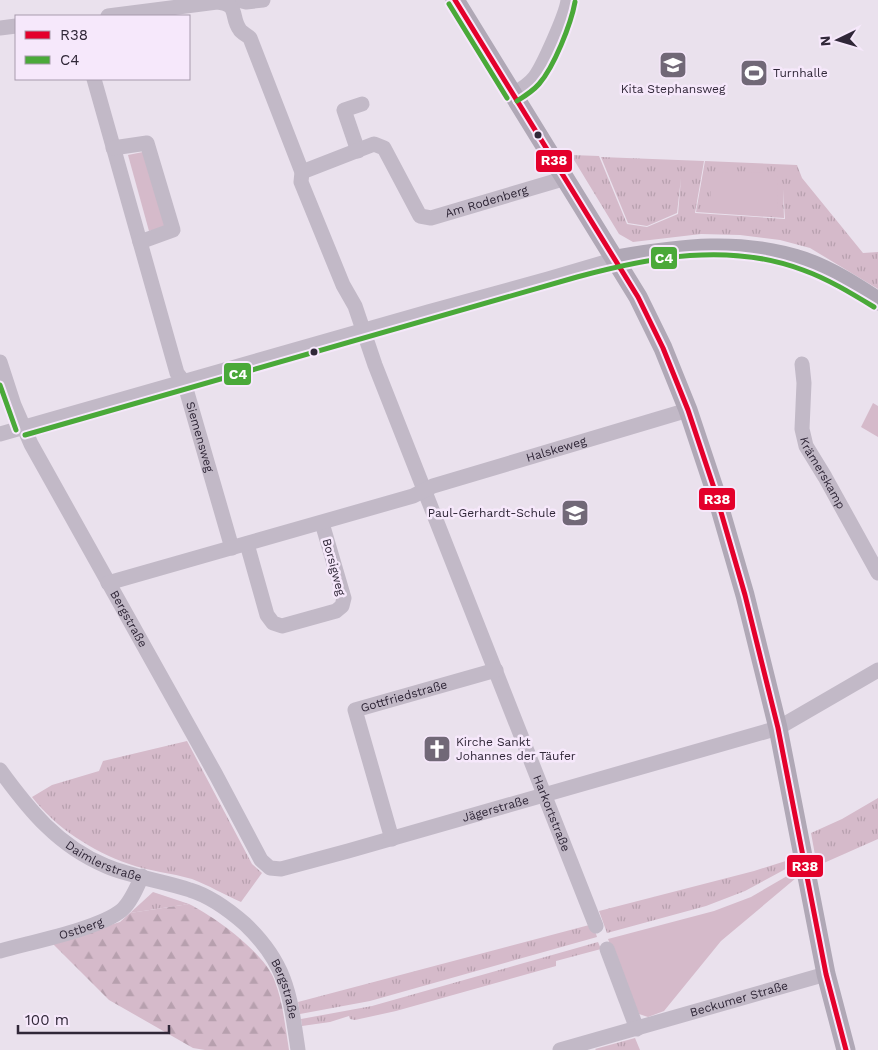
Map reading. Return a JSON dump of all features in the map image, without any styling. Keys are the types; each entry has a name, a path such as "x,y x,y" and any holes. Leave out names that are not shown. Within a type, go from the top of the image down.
{"main road":[{"path":"455,0 638,296 663,348 688,410 714,488 759,647 778,728 826,974 846,1050"},
{"path":"616,259 703,247 731,247 766,252 806,262 840,278 878,301"}],"street":[{"path":"116,15 217,2 255,2 263,0"},
{"path":"514,94 530,83 543,65 568,0"},
{"name":"Harkortstraße","path":"236,2 240,30 250,38 302,172 301,182 343,285 355,306 375,365 596,926"},
{"path":"0,28 15,26"},
{"name":"Siemensweg","path":"94,80 177,373 184,382 232,548"},
{"path":"358,151 344,110 362,104"},
{"path":"114,148 148,143 173,230 140,242"},
{"name":"Am Rodenberg","path":"302,172 374,144 384,148 420,216 431,218 566,178"},
{"path":"0,434 616,259"},
{"name":"Bergstraße","path":"0,362 23,428 216,775 261,860 270,868"},
{"name":"Krämerskamp","path":"802,364 804,383 802,429 806,446 829,483 878,572"},
{"name":"Halskeweg","path":"424,490 453,479 688,410"},
{"name":"Borsigweg","path":"108,583 414,496 424,490"},
{"name":"Borsigweg","path":"247,544 267,615 273,623 282,626 336,611 342,606 344,598 322,522"},
{"name":"Gottfriedstraße","path":"392,839 355,710 496,670"},
{"name":"Jägerstraße","path":"270,868 282,869 392,839 778,728 878,670"},
{"name":"Daimlerstraße","path":"0,770 38,819 73,848 106,866 192,890 234,914"},
{"name":"Ostberg","path":"0,951 85,927 110,917 123,909 142,876"},
{"name":"Bergstraße","path":"234,914 267,948 279,967 286,986 293,1016 298,1050"},
{"path":"608,949 637,1029"},
{"name":"Beckumer Straße","path":"560,1050 826,974"}],"green space":[{"path":"143,152 165,227 149,231 128,155"},
{"path":"571,155 599,156 627,224 647,227 678,214 681,178 677,213 647,226 628,223 601,157 704,161 695,213 785,219 783,189 784,218 696,212 705,161 797,165 802,178 863,253 878,252 878,289 810,248 780,240 740,235 701,234 633,242 619,234"},
{"path":"777,172 778,210 711,210 711,173"},
{"path":"873,403 878,406 878,437 861,427"},
{"path":"187,741 252,864 262,873 241,902 192,879 115,859 88,845 63,828 32,797 52,785 99,771 103,761"},
{"path":"878,798 878,839 817,866 811,833 842,819"},
{"path":"792,859 793,865 745,891 706,906 607,933 599,911 754,871"},
{"path":"794,872 796,878 721,941 664,1011 648,1017 639,1014 608,939 714,911 751,897"},
{"path":"153,892 189,904 130,913"},
{"path":"189,904 212,917 237,936 249,946 268,968 280,996 289,1050 205,1050 193,1048 109,1000 52,943 120,922 130,913"},
{"path":"593,924 597,937 370,1001 300,1014 298,1002"},
{"path":"598,942 601,949 556,961 556,966 396,1011 355,1020 350,1019 349,1016 330,1022 302,1026 301,1019 372,1006"},
{"path":"635,1038 640,1050 595,1049"}],"transit line":[{"name":"R38","path":"455,0 638,297 663,348 688,410 714,488 745,595 778,728 826,974 846,1050"},
{"name":"C4","path":"517,101 537,87 545,76 566,33 575,2"},
{"name":"C4","path":"449,4 507,98"},
{"name":"C4","path":"25,435 577,277 662,259 690,255 718,255 747,256 775,261 821,278 874,307"},
{"name":"C4","path":"0,385 16,430"}],"place":[{"name":"Kita Stephansweg","path":"673,65"},
{"name":"Turnhalle","path":"754,73"},
{"name":"Paul-Gerhardt-Schule","path":"575,513"},
{"name":"Kirche Sankt Johannes der Täufer","path":"437,749"}]}
